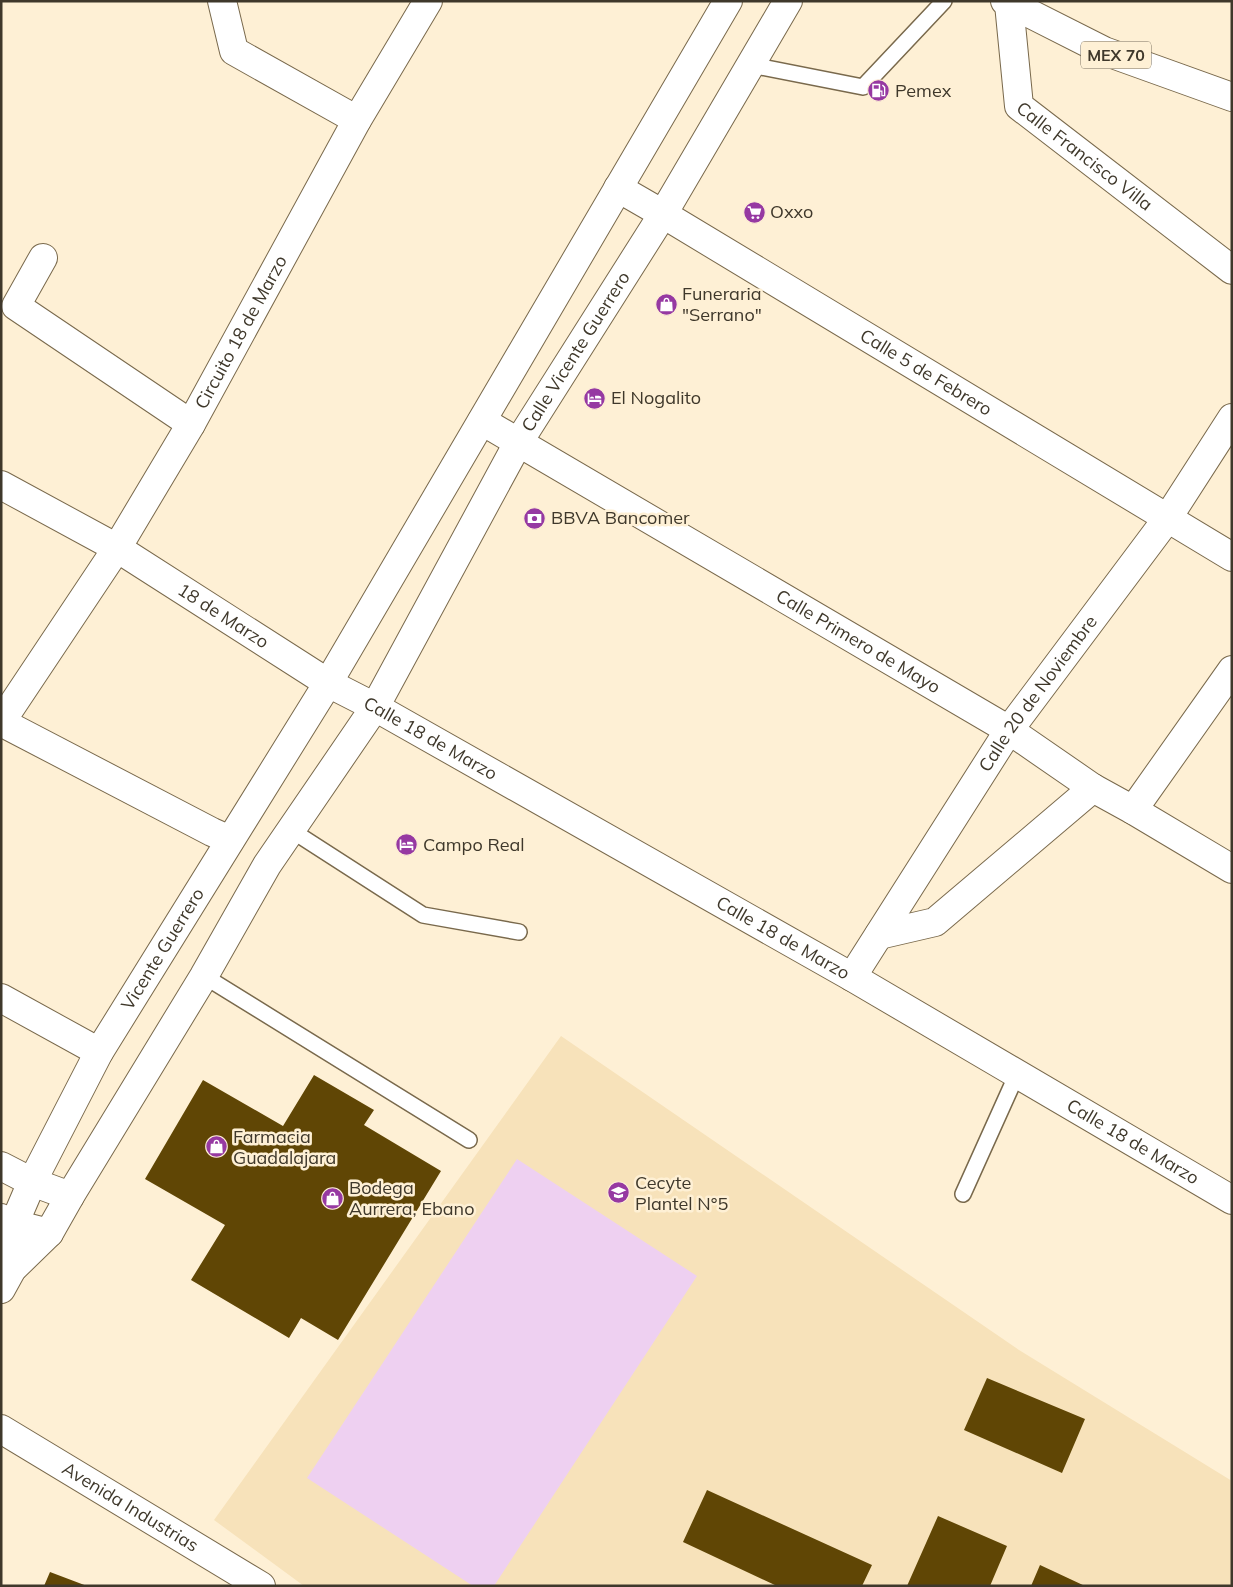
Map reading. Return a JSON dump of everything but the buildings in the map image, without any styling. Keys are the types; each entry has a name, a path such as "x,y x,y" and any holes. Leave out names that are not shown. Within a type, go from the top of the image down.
{"main road":[{"path":"222,1 234,51 356,120"},
{"name":"Circuito 18 de Marzo","path":"1,722 117,548 191,424 356,120 428,1"},
{"path":"328,683 728,1"},
{"name":"Calle Vicente Guerrero","path":"375,707 518,443 663,214 788,1"},
{"name":"MEX 70","path":"1007,2 1104,51 1232,97"},
{"name":"Calle Francisco Villa","path":"1007,2 1019,106 1232,270"},
{"name":"Calle 5 de Febrero","path":"618,188 1232,558"},
{"path":"43,258 16,306 191,424"},
{"name":"Calle 20 de Noviembre","path":"852,977 1009,730 1167,518 1232,418"},
{"name":"Calle Primero de Mayo","path":"482,421 1009,730 1093,788 1232,868"},
{"path":"1,485 117,548"},
{"name":"18 de Marzo","path":"117,548 328,683"},
{"path":"1133,810 1232,670"},
{"name":"Calle 18 de Marzo","path":"328,683 375,707 852,977 1232,1200"},
{"name":"Vicente Guerrero","path":"7,1221 32,1182 99,1052 328,683"},
{"path":"7,1279 49,1233 204,976 267,865 375,707"},
{"path":"1,722 230,840"},
{"path":"878,935 935,922 1093,788"},
{"path":"1,998 99,1052"},
{"path":"1,1166 32,1182 70,1196"},
{"path":"7,1279 7,1221 49,1233"},
{"name":"Avenida Industrias","path":"1,1429 261,1586"}],"lane":[{"path":"750,65 863,87 944,1"},
{"path":"291,830 423,915 519,932"},
{"path":"204,976 469,1140"},
{"path":"963,1194 1017,1074"}],"shaded area":[{"name":"Cecyte Plantel N°5","path":"561,1036 1019,1350 1232,1481 1232,1586 304,1586 214,1520"},
{"path":"517,1159 697,1276 494,1586 473,1586 307,1478"}],"place":[{"name":"Pemex","path":"879,91"},
{"name":"Oxxo","path":"754,212"},
{"name":"Funeraria \"Serrano\"","path":"666,304"},
{"name":"El Nogalito","path":"595,398"},
{"name":"BBVA Bancomer","path":"535,518"},
{"name":"Campo Real","path":"407,845"},
{"name":"Farmacia Guadalajara","path":"217,1147"},
{"name":"Cecyte Plantel N°5","path":"619,1193"},
{"name":"Bodega Aurrera, Ebano","path":"333,1198"}]}
